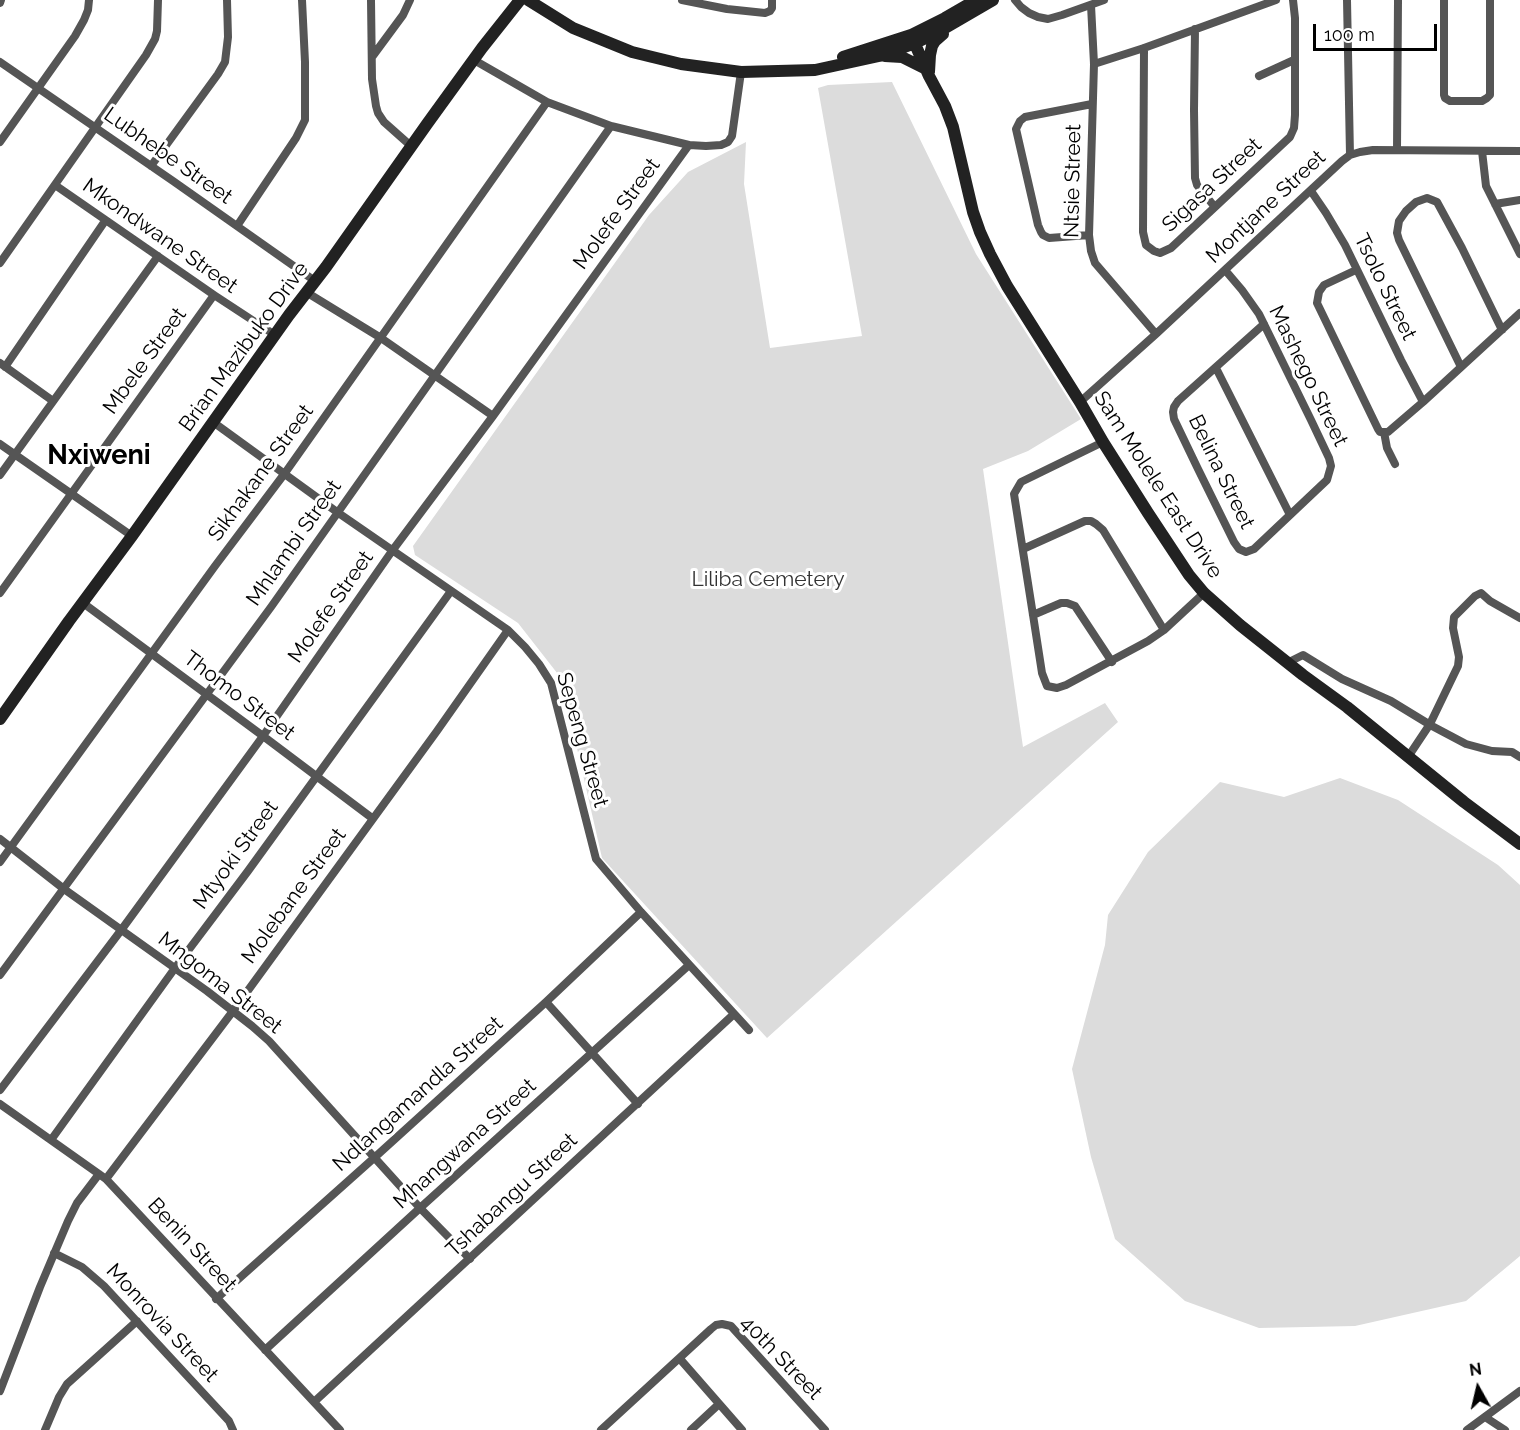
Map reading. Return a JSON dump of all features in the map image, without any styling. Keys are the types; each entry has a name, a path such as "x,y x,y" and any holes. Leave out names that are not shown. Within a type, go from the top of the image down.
{"street":[{"path":"0,142 75,36 88,10 89,0"},
{"path":"0,263 146,55 155,39 158,0"},
{"path":"151,166 225,62 228,37 227,0"},
{"path":"237,226 296,138 305,120 302,0"},
{"path":"371,0 372,80 378,113 384,122 411,146"},
{"path":"372,57 403,15 410,0"},
{"name":"Brian Mazibuko Drive","path":"0,719 411,146 520,0"},
{"path":"528,0 573,28 632,52 681,64 741,72 798,72 879,56 913,39 976,0"},
{"path":"682,0 727,9 765,13 772,8 772,0"},
{"path":"879,56 902,57 928,72 932,46 935,41 950,27 993,0"},
{"path":"1015,0 1029,13 1048,19 1104,0"},
{"path":"1094,64 1276,0"},
{"name":"Sigasa Street","path":"1144,48 1143,232 1146,245 1160,253 1166,251 1290,138 1295,115 1293,0"},
{"path":"1347,0 1350,155"},
{"path":"1397,150 1398,0"},
{"path":"1444,0 1443,92 1445,98 1450,101 1482,101 1490,95 1490,0"},
{"name":"Ntsie Street","path":"1091,5 1094,64 1089,235 1091,251 1095,262 1156,334"},
{"path":"787,71 913,39 950,27"},
{"path":"1195,29 1195,178 1197,185 1214,206"},
{"name":"Sam Molele East Drive","path":"913,39 953,127 973,212 980,232 1007,286 1103,442 1189,575 1204,593 1240,626 1347,707 1520,844"},
{"path":"474,60 547,102 611,126 689,145 721,145 728,142 734,130 741,72"},
{"path":"1259,76 1294,60"},
{"name":"Lubhebe Street","path":"0,62 315,281"},
{"name":"Sikhakane Street","path":"0,861 285,473 547,102"},
{"path":"1089,235 1052,238 1046,237 1041,232 1016,129 1025,117 1092,104"},
{"name":"Mhlambi Street","path":"0,975 207,695 611,126"},
{"name":"Molefe Street","path":"0,1090 122,930 263,736 392,551 493,416 689,145"},
{"name":"Montjane Street","path":"1080,402 1350,155 1373,150 1520,151"},
{"path":"1482,151 1486,186 1520,254"},
{"name":"Mkondwane Street","path":"55,185 214,296 275,335"},
{"name":"Tsolo Street","path":"1311,191 1326,213 1423,402"},
{"path":"1461,367 1399,240 1397,232 1399,221 1416,202 1427,198 1437,202 1502,330"},
{"path":"1495,204 1520,200"},
{"path":"53,401 3,365 105,220"},
{"path":"0,475 158,256"},
{"name":"Mashego Street","path":"1225,270 1252,303 1264,324 1316,429 1331,466 1327,480 1254,549"},
{"path":"1356,270 1323,285 1317,303 1378,429 1386,432"},
{"path":"306,292 381,338 493,416"},
{"name":"Mbele Street","path":"0,593 214,296"},
{"path":"1395,464 1387,448 1384,437 1386,432 1423,402 1520,313"},
{"name":"Belina Street","path":"1254,549 1245,552 1239,549 1234,542 1174,419 1173,412 1179,401 1264,324"},
{"path":"1216,368 1290,515"},
{"name":"Sepeng Street","path":"213,422 392,551 507,630 539,664 551,683 596,859 640,912 749,1030"},
{"path":"1103,442 1021,482 1014,494 1042,673 1047,686 1057,688 1066,685 1149,641 1204,593"},
{"path":"0,444 132,536"},
{"path":"1023,549 1084,521 1091,521 1103,530 1164,630"},
{"name":"Mtyoki Street","path":"51,1140 451,591"},
{"path":"1408,757 1430,724 1458,666 1459,657 1453,628 1454,617 1474,596 1481,593 1490,602 1520,618"},
{"name":"Thomo Street","path":"83,603 372,818"},
{"path":"1033,615 1061,603 1075,606 1112,662"},
{"name":"Molebane Street","path":"0,1391 72,1212 233,1011 507,630"},
{"path":"1287,663 1303,655 1342,679 1391,701 1466,744 1492,751 1512,752 1520,757"},
{"name":"Mngoma Street","path":"0,839 64,889 260,1032 420,1208 470,1259"},
{"name":"Ndlangamandla Street","path":"216,1299 546,1002 640,912"},
{"name":"Mhangwana Street","path":"265,1350 689,965"},
{"path":"546,1002 638,1104"},
{"name":"Tshabangu Street","path":"314,1402 734,1014"},
{"name":"Benin Street","path":"0,1104 102,1176 120,1193 340,1430"},
{"name":"Monrovia Street","path":"54,1253 88,1271 104,1286 229,1421 233,1430"},
{"path":"45,1430 59,1397 68,1384 137,1321"},
{"name":"40th Street","path":"601,1430 714,1327 722,1324 731,1326 825,1430"},
{"path":"680,1359 742,1430"},
{"path":"1467,1430 1520,1391"},
{"path":"691,1430 719,1404"},
{"path":"1485,1417 1505,1430"}],"green space":[{"name":"Liliba Cemetery","path":"892,82 976,254 1081,419 1028,451 983,469 1023,747 1105,703 1118,722 767,1038 602,858 561,678 518,623 415,555 413,546 649,215 688,172 746,142 744,184 770,348 862,336 818,88 828,85"},
{"path":"1340,778 1398,800 1498,865 1520,885 1520,1256 1466,1301 1355,1326 1259,1328 1185,1301 1115,1239 1091,1157 1072,1069 1105,945 1108,915 1148,852 1220,782 1284,797"}],"district":[{"name":"Nxiweni","path":"99,456"}]}
